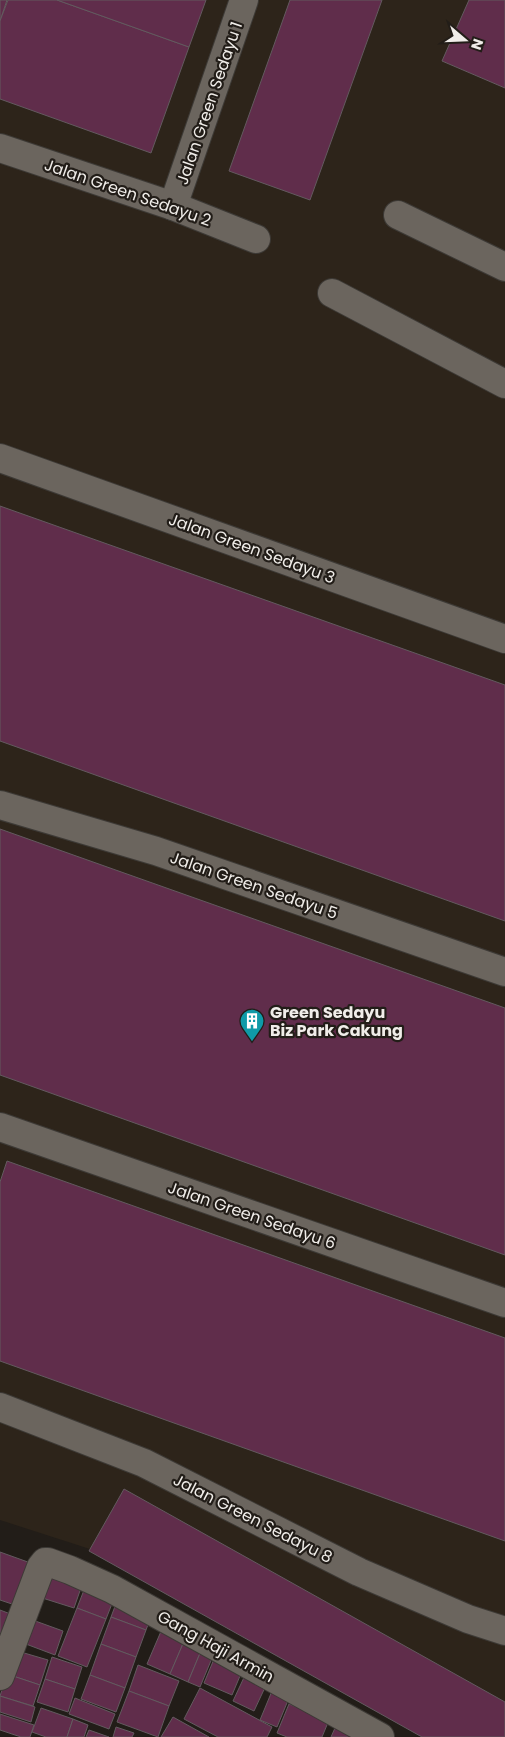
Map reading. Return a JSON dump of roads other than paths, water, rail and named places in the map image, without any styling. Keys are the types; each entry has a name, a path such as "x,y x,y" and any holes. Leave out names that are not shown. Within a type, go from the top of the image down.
{"street":[{"name":"Jalan Green Sedayu 1","path":"173,206 244,0"},
{"name":"Jalan Green Sedayu 2","path":"0,148 173,206 256,239"},
{"path":"398,215 505,267"},
{"path":"332,293 505,384"},
{"name":"Jalan Green Sedayu 3","path":"0,458 505,639"},
{"name":"Jalan Green Sedayu 5","path":"0,805 156,851 505,972"},
{"name":"Jalan Green Sedayu 6","path":"0,1127 505,1303"},
{"name":"Jalan Green Sedayu 8","path":"0,1407 144,1463 359,1572 468,1619 505,1631"},
{"name":"Gang Haji Armin","path":"0,1676 41,1567 45,1562 48,1562 112,1589 380,1737"}],"place":[{"name":"Green Sedayu Biz Park Cakung","path":"252,1042"}]}
